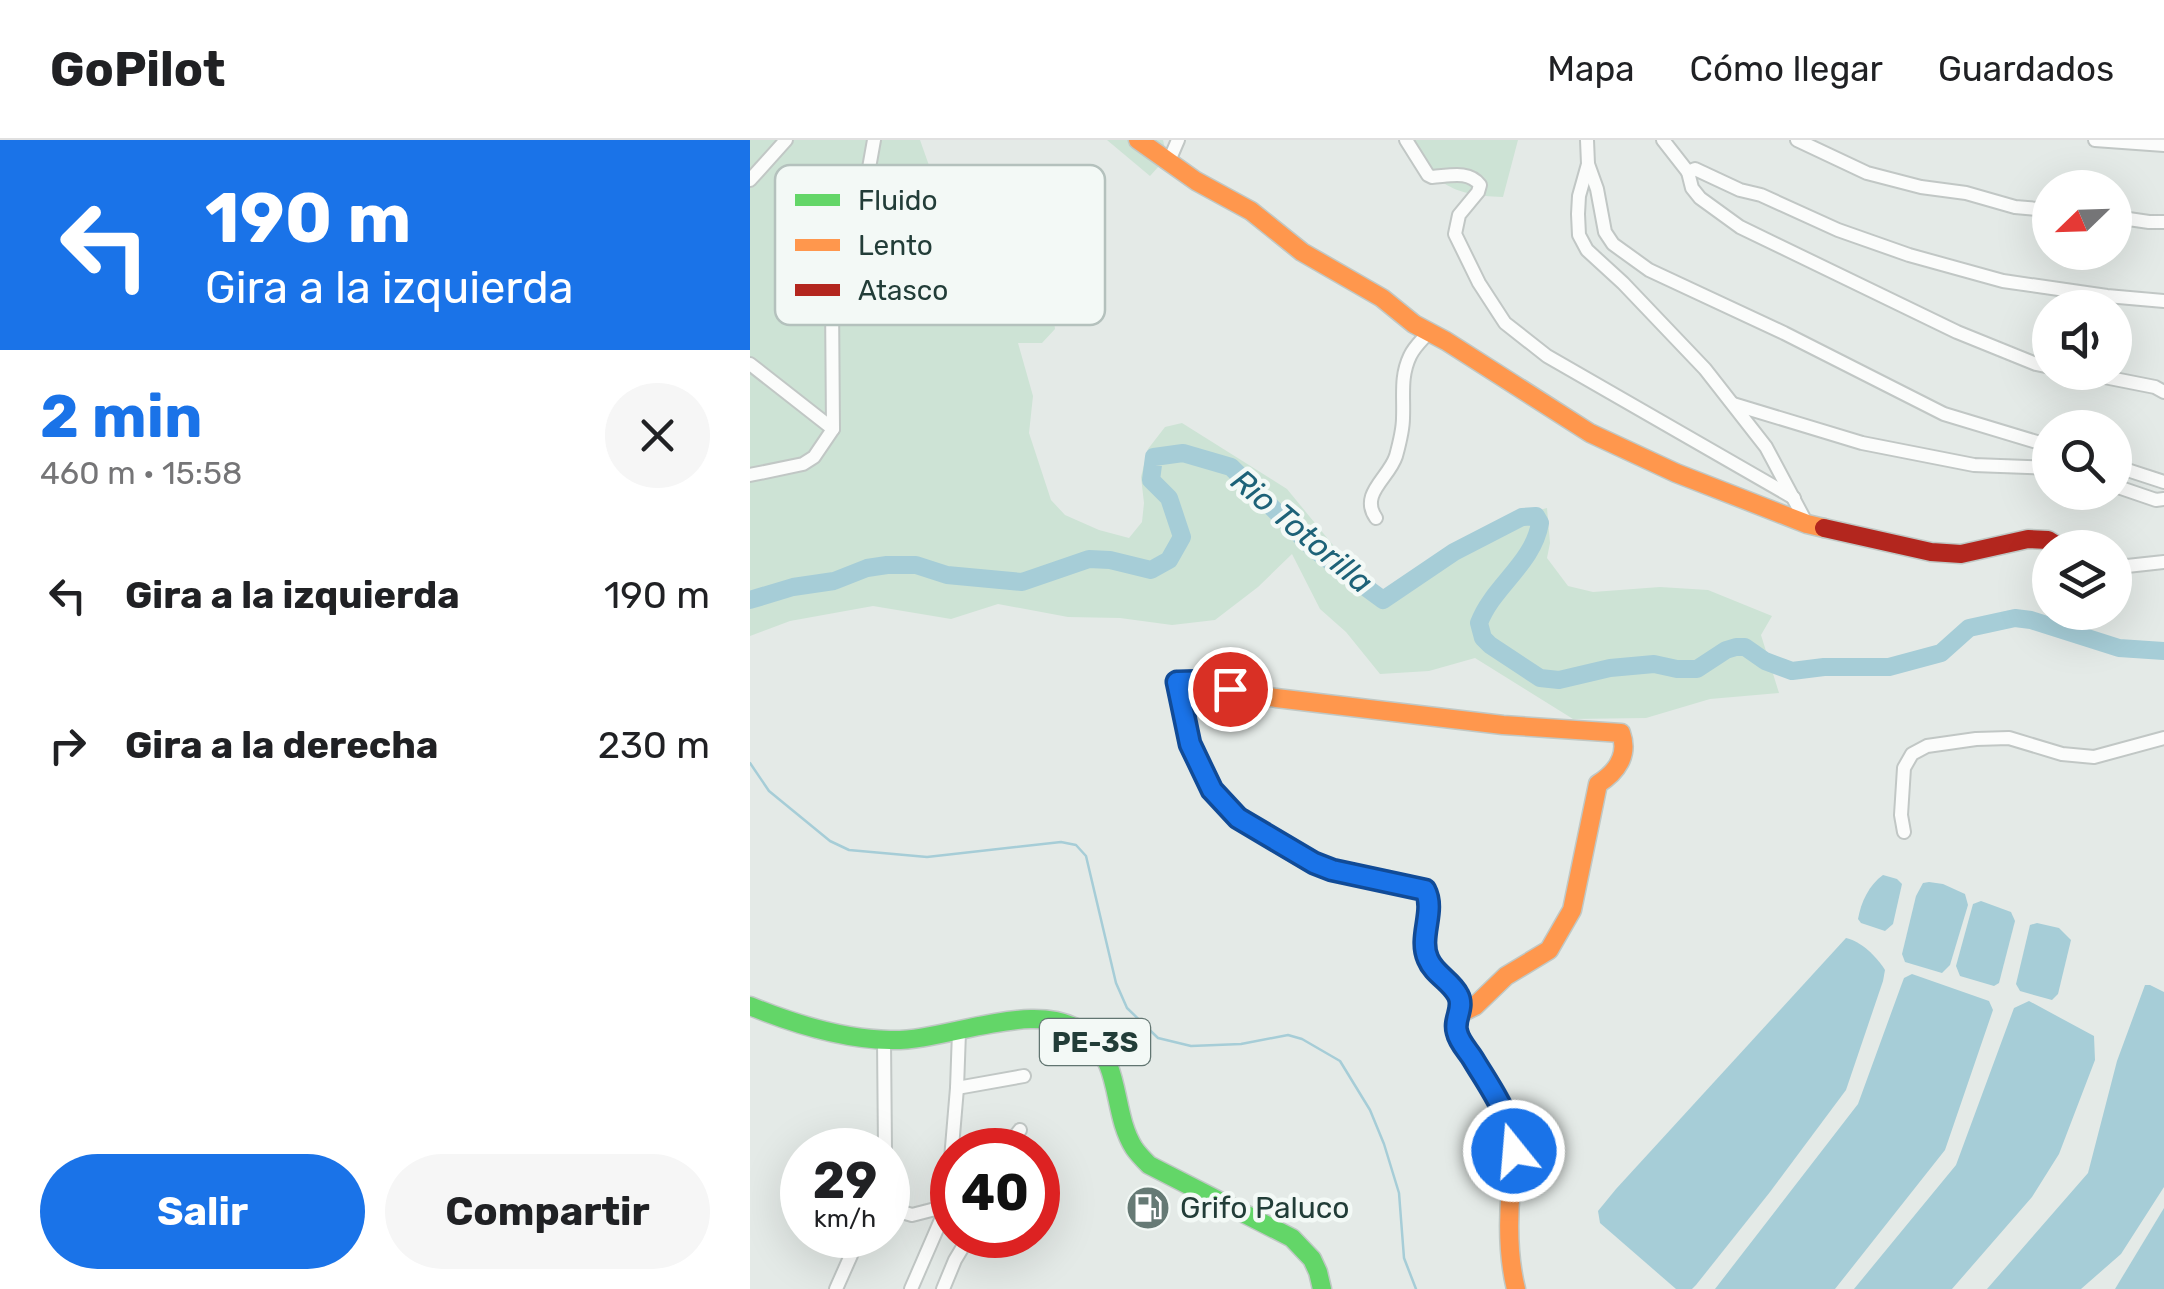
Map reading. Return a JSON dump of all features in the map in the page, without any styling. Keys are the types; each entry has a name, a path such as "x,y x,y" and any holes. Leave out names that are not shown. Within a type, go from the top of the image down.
{"main road":[{"path":"1138,140 1196,181 1251,211 1302,252 1382,298 1414,324 1590,434 1728,495 1806,524 1931,552 1960,554 2032,538"},
{"path":"1458,1014 1472,1009 1506,976 1548,950 1572,910 1598,784 1621,763 1626,744 1622,733 1503,725 1276,698 1204,681 1177,682 1190,744 1212,790 1238,818 1332,870 1425,890 1429,898 1424,939 1428,962 1458,994 1462,1005 1458,1014 1456,1032 1510,1125 1514,1167 1510,1232 1516,1289"},
{"name":"PE-3S","path":"750,1006 806,1026 884,1040 959,1032 1018,1018 1064,1022 1080,1030 1106,1054 1128,1136 1146,1163 1297,1241 1310,1258 1322,1289"}],"street":[{"path":"750,180 786,140"},
{"path":"870,165 874,140"},
{"path":"1169,160 1178,140"},
{"path":"1406,140 1432,178 1464,175 1480,185 1459,215 1455,234 1479,283 1505,323 1547,356 1794,498"},
{"path":"1587,140 1588,164 1580,196 1578,236 1587,250 1706,368 1766,447 1806,524"},
{"path":"1663,140 1688,172 1692,188 1700,198 1740,227 1956,332 2032,362"},
{"path":"1797,140 1867,172 1921,188 1966,193 2032,208"},
{"path":"2095,140 2164,145"},
{"path":"1588,164 1605,232 1613,244 1648,270 1784,332 1944,414 2032,441"},
{"path":"1688,172 1695,170 1761,195 1838,230 1909,256 2004,281 2164,301"},
{"path":"2132,220 2164,222"},
{"path":"750,475 804,464 814,457 833,429 832,325"},
{"path":"1376,518 1370,505 1372,495 1395,460 1404,422 1404,370 1414,348 1429,332"},
{"path":"750,364 833,429"},
{"path":"2132,383 2164,392"},
{"path":"1732,404 1862,443 1974,465 2032,467"},
{"path":"2132,472 2164,482"},
{"path":"2132,492 2164,499"},
{"path":"2132,565 2164,562"},
{"path":"1904,832 1900,814 1904,768 1912,754 1928,746 2009,738 2062,754 2094,757 2164,738"},
{"path":"955,1128 959,1032"},
{"path":"884,1040 885,1128"},
{"path":"957,1088 1024,1076"},
{"path":"912,1289 930,1249"},
{"path":"836,1289 850,1258"},
{"path":"943,1289 956,1258"}],"green space":[{"path":"750,140 920,140 929,165 775,165 775,325 1054,325 1042,343 1018,343 1033,396 1029,433 1051,500 1065,515 1129,538 1142,522 1141,477 1148,449 1165,427 1182,423 1287,489 1364,583 1384,595 1409,585 1469,535 1547,508 1547,558 1568,586 1593,592 1660,587 1708,590 1772,616 1761,635 1779,693 1710,699 1646,718 1573,719 1475,658 1429,671 1380,674 1346,632 1320,609 1292,554 1215,620 1172,625 1068,617 998,604 951,619 873,606 790,621 750,636"},
{"path":"1107,140 1163,140 1167,157 1150,176"},
{"path":"1404,140 1518,140 1503,197 1469,193 1445,184"}],"water":[{"path":"1883,875 1902,884 1893,924 1885,931 1858,919 1866,894"},
{"path":"1923,883 1965,894 1968,905 1950,965 1942,973 1905,962 1902,954 1916,896"},
{"path":"1981,901 2011,912 2015,921 1999,983 1994,986 1960,976 1956,966 1973,904"},
{"path":"2030,925 2059,928 2071,940 2058,994 2052,1000 2020,991 2016,984"},
{"path":"1846,938 1868,950 1885,970 1846,1090 1696,1285 1692,1289 1676,1289 1600,1223 1598,1211"},
{"path":"1912,974 1989,1001 1993,1010 1945,1150 1835,1289 1715,1289 1858,1104 1904,978"},
{"path":"2145,985 2164,992 2164,1187 2121,1254 2081,1289 1987,1289 2088,1173 2117,1061"},
{"path":"2029,1001 2094,1036 2095,1060 2059,1154 2032,1197 1952,1289 1854,1289 1956,1165 2014,1008"},
{"path":"2164,1208 2164,1289 2115,1289"}],"waterway":[{"name":"Rio Totorilla","path":"750,600 887,565 916,565 947,575 1022,582 1089,559 1151,570 1169,560 1182,537 1169,498 1151,480 1154,457 1183,453 1231,467 1315,550 1383,600 1454,552 1522,517 1536,516 1540,523 1536,538 1479,623 1483,638 1490,645 1540,678 1559,680 1610,668 1654,664 1697,669 1736,647 1745,647 1765,661 1792,671 1889,667 1941,653 1969,628 2015,618 2119,648 2164,651"},
{"path":"750,763 769,791 830,841 849,850 927,857 1061,842 1076,845 1086,856 1116,983 1127,1008 1158,1038 1191,1046 1241,1044 1288,1035 1340,1061 1370,1110 1384,1144 1399,1193 1404,1258 1416,1289"}],"traffic: fast":[{"path":"1245,692 1204,681 1177,682 1189,739 1205,779 1236,814 1304,858 1334,871 1425,890 1426,954 1460,997 1457,1029"},
{"path":"750,1006 818,1029 872,1039 914,1039 1021,1020 1069,1025 1100,1049 1112,1076 1127,1134 1143,1159 1292,1238 1312,1259 1322,1289"}],"traffic: slow":[{"path":"1138,140 1196,181 1251,211 1302,252 1382,298 1414,324 1590,433 1676,473 1824,528"},
{"path":"1245,692 1503,725 1621,733 1620,762 1598,784 1572,910 1549,950 1506,976 1475,1006 1459,1014"},
{"path":"1457,1029 1500,1099 1510,1125 1513,1156 1509,1238 1516,1289"}],"traffic: jam":[{"path":"1824,528 1931,552 1961,554 2032,539"}],"place":[{"name":"Grifo Paluco","path":"1148,1208"}],"route":[{"path":"1230,689 1204,681 1177,682 1186,734 1212,790 1238,818 1314,863 1425,890 1429,898 1424,939 1428,962 1451,984 1460,999 1456,1032 1504,1110 1514,1151"}]}
